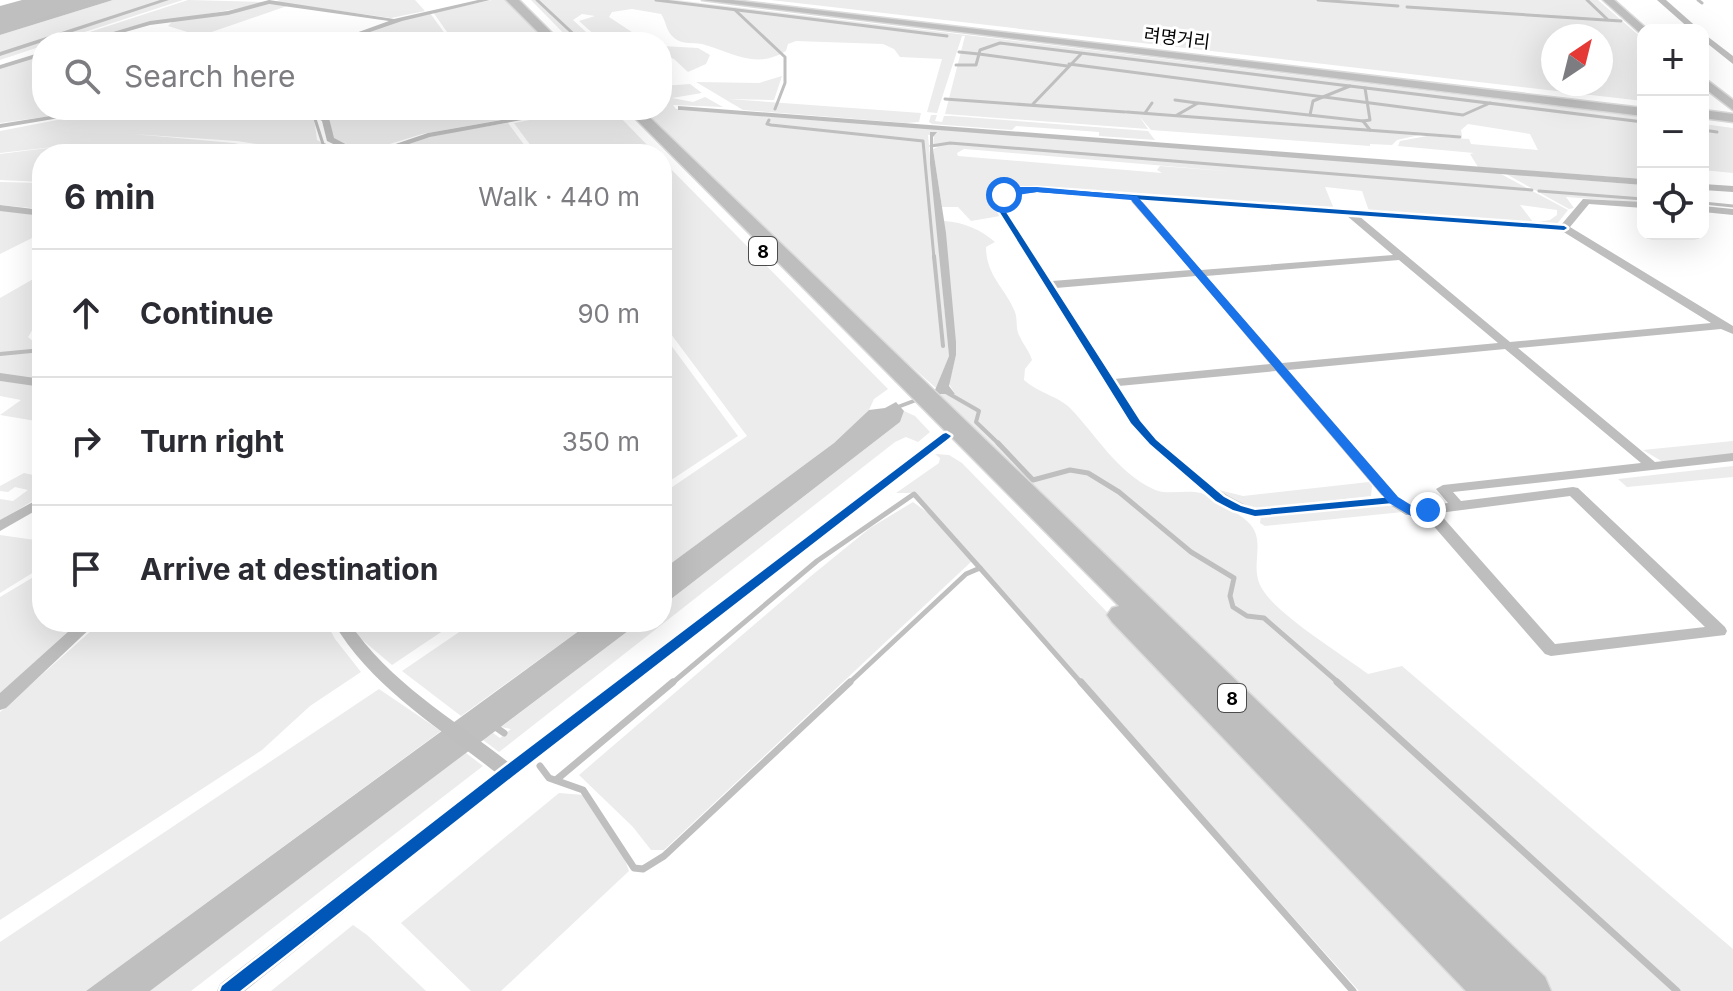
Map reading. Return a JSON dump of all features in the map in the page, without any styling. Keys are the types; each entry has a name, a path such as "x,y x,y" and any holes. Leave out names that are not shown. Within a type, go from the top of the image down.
{"highway":[{"path":"512,0 545,32"},
{"path":"523,0 555,32"},
{"name":"8","path":"634,120 659,144"},
{"name":"8","path":"644,120 667,144"},
{"name":"8","path":"672,149 917,398 946,436 1493,991"},
{"name":"8","path":"672,157 1531,991"}],"main road":[{"name":"려명거리","path":"707,0 1637,108"},
{"name":"려명거리","path":"744,0 1637,108"},
{"path":"1608,0 1637,25"},
{"path":"1709,86 1733,106"},
{"path":"1709,118 1733,120"}],"street":[{"path":"68,32 166,0"},
{"path":"362,32 396,20 487,0"},
{"path":"1661,0 1689,24"},
{"path":"118,32 150,23 228,13 272,1 396,20"},
{"path":"1709,41 1733,61"},
{"path":"0,54 32,44"},
{"path":"0,67 32,57"},
{"path":"681,108 1637,182"},
{"path":"0,128 48,120"},
{"path":"326,120 330,139 340,144"},
{"path":"401,144 428,135 514,120"},
{"path":"1709,187 1733,189"},
{"path":"1393,500 1255,513 1220,499 1153,442 1136,423 999,206 1000,198 1010,192 1037,190 1564,228 1728,328"},
{"path":"1134,198 1393,500 1411,512 1573,491 1719,631 1551,650 1428,510"},
{"path":"1564,228 1586,201 1637,205"},
{"path":"0,208 32,212"},
{"path":"1709,210 1733,212"},
{"path":"1349,213 1651,465"},
{"path":"1047,285 1400,257"},
{"path":"1110,383 1728,328"},
{"path":"0,377 32,382"},
{"path":"228,991 946,436"},
{"path":"1457,505 1443,489 1733,457"},
{"path":"0,526 32,507"},
{"path":"0,703 78,632"},
{"path":"346,632 384,675 508,772"}],"shaded area":[{"path":"22,0 113,0 0,35 0,6"},
{"path":"113,0 164,0 65,32 32,32 32,43 0,53 0,35"},
{"path":"168,0 183,0 85,32 68,32"},
{"path":"188,0 267,2 112,32 90,32"},
{"path":"415,0 425,11 391,18 274,2"},
{"path":"505,0 537,32 447,32 433,12"},
{"path":"531,0 677,0 1637,116 1637,179 1478,167 1470,154 1474,153 1398,146 1400,141 1427,136 1469,139 1471,144 1538,150 1530,134 1468,124 1461,130 1462,136 1424,134 1397,140 1392,145 1370,146 1151,130 1139,116 1148,129 945,114 965,36 962,36 937,113 927,112 942,59 900,57 894,49 883,44 796,41 775,56 744,58 702,44 679,41 669,32 661,14 632,9 612,12 609,17 632,32 591,32 579,21 595,16 582,14 573,20 586,32 562,32"},
{"path":"771,0 1598,0 1637,34 1637,100 1600,96 1613,96 1613,24 1541,24 1541,89"},
{"path":"267,4 287,6 212,32 187,32 168,26 173,21"},
{"path":"430,13 444,32 366,32"},
{"path":"32,44 32,49 0,60 0,54"},
{"path":"672,47 698,48 710,55 706,64 688,72 674,59"},
{"path":"32,58 32,119 0,123 0,68"},
{"path":"782,76 774,100 728,99 921,113 919,122 743,110 696,82 759,83"},
{"path":"690,84 702,93 672,98 672,85"},
{"path":"705,97 723,107 673,105 676,109 1499,173 1568,210 1557,224 1538,222 1550,220 1557,215 1557,210 1520,205 1533,222 1369,211 1362,191 1325,187 1334,209 1015,186 1015,189 995,197 993,203 1000,216 971,221 958,207 942,207 933,149 938,147 933,146 934,135 928,135 949,356 936,388 888,346 652,120 672,120 672,98 693,102","holes":["964,149 1237,172 1160,166 1157,170 1162,173 958,156 957,153"]},
{"path":"931,115 937,115 935,121 942,122 944,116 952,116 1148,131 1155,140 1016,126 1012,130 932,124 929,122"},
{"path":"57,120 314,120 317,140 324,144 257,144 132,134 239,144 32,144 32,149 0,153 0,131"},
{"path":"329,120 500,120 422,134 390,144 346,144 333,138"},
{"path":"530,120 623,120 646,144 530,144 514,123"},
{"path":"508,123 524,144 406,144"},
{"path":"1709,125 1733,128 1733,173 1709,171"},
{"path":"930,132 937,132 933,137 933,149 946,233 956,342 949,386 955,394 938,394 935,390 949,356 930,164"},
{"path":"32,150 32,182 0,180 0,154"},
{"path":"672,170 888,389 874,399 869,410 834,443 672,563 672,487 747,436 672,335"},
{"path":"1506,174 1637,185 1637,203 1566,197 1574,208 1569,209"},
{"path":"0,182 32,183 32,208 0,205"},
{"path":"0,210 32,215 32,238 0,254"},
{"path":"944,221 972,227 995,242 986,247 989,266 1015,312 1018,334 1032,360 1025,369 1024,380 1070,408 1118,463 1140,482 1159,491 1201,493 1244,519 1254,529 1258,544 1257,577 1260,585 1278,607 1368,674 1402,666 1733,949 1733,991 1548,991 946,405 947,402 938,394 955,394 949,384 956,355"},
{"path":"32,280 32,330 28,337 32,340 32,350 0,353 0,298"},
{"path":"672,347 738,436 672,479"},
{"path":"32,353 32,379 0,374 0,355"},
{"path":"0,381 32,385 32,420 0,415 21,400 0,396"},
{"path":"896,402 904,411 900,422 672,598 672,563 834,443 869,410 885,408"},
{"path":"904,411 915,416 930,432 918,442 906,437 895,442 672,617 672,598 900,422"},
{"path":"1733,441 1733,455 1663,462 1643,450"},
{"path":"935,454 949,455 962,463 1476,991 1359,991 915,493 896,493 939,463 940,458"},
{"path":"1733,466 1733,477 1627,487 1618,479"},
{"path":"24,473 32,475 32,501 0,521 0,499 13,501 28,490 15,487 8,492 0,491 0,486"},
{"path":"1369,482 1372,486 1371,496 1263,508 1240,504 1219,490 1243,496"},
{"path":"913,502 928,513 972,561 664,850 651,850 633,827 579,775 811,576 870,528"},
{"path":"1392,503 1403,512 1265,526 1260,523 1261,517"},
{"path":"0,535 32,540 32,573 0,593"},
{"path":"32,578 32,632 71,632 0,697 0,597"},
{"path":"90,632 331,632 361,672 310,706 262,750 0,920 0,712"},
{"path":"356,632 441,632 392,665"},
{"path":"459,632 577,632 461,716 402,671"},
{"path":"577,632 627,632 150,991 86,991"},
{"path":"627,632 652,632 499,752 483,740 493,733 500,738 511,729 501,727"},
{"path":"379,689 441,731 86,991 0,991 0,942"},
{"path":"466,753 483,766 191,991 150,991"},
{"path":"559,793 584,795 623,855 629,871 501,991 471,991 401,923"},
{"path":"353,925 426,991 271,991"}],"waterway":[{"path":"537,0 571,32"},
{"path":"656,0 947,36"},
{"path":"1318,0 1398,6"},
{"path":"1587,0 1607,19"},
{"path":"1698,0 1702,3"},
{"path":"1407,7 1621,21"},
{"path":"735,10 785,57 785,83 775,109"},
{"path":"979,54 980,50 1000,43 1350,86"},
{"path":"959,52 979,54"},
{"path":"956,65 976,65 979,54"},
{"path":"979,54 1067,66"},
{"path":"1071,64 1081,54"},
{"path":"1033,104 1071,64"},
{"path":"1071,64 1323,97"},
{"path":"1323,97 1350,86"},
{"path":"1350,86 1490,103"},
{"path":"1365,88 1367,103"},
{"path":"1310,115 1313,101 1323,97"},
{"path":"1323,97 1367,103"},
{"path":"945,99 1125,112"},
{"path":"1175,100 1197,103"},
{"path":"1145,113 1152,103"},
{"path":"1177,115 1198,103 1363,121"},
{"path":"1363,121 1370,120 1367,103"},
{"path":"1367,103 1463,115 1490,103"},
{"path":"1490,103 1637,121"},
{"path":"1127,112 1460,137"},
{"path":"315,120 323,144"},
{"path":"769,120 767,124 771,125 923,141 934,258"},
{"path":"1363,121 1370,130"},
{"path":"1709,131 1717,132"},
{"path":"931,146 950,143 1532,190"},
{"path":"1539,191 1637,199"},
{"path":"1709,204 1733,206"},
{"path":"934,256 943,346"},
{"path":"0,354 32,351"},
{"path":"946,392 979,411 976,422 999,444"},
{"path":"895,408 919,399"},
{"path":"999,444 1033,480 1070,470 1088,473 1119,492 1191,552 1234,578 1230,596 1233,607 1247,616 1264,618 1340,684"},
{"path":"671,684 817,561 914,494 980,568"},
{"path":"848,684 966,574 980,568"},
{"path":"980,568 1082,684"},
{"path":"556,780 673,682"},
{"path":"540,766 549,778 583,790 634,868 643,869 664,856 850,682"},
{"path":"1081,682 1353,991"},
{"path":"1337,682 1677,991"},
{"path":"494,726 504,733"}],"cycle path":[{"path":"1393,500 1255,513 1220,499 1153,442 1136,423 999,206 1000,198 1010,192 1037,190 1564,228"},
{"path":"228,991 946,436"}],"route":[{"path":"1004,195 1020,190 1037,190 1134,198 1393,500 1411,512 1428,510"}]}
